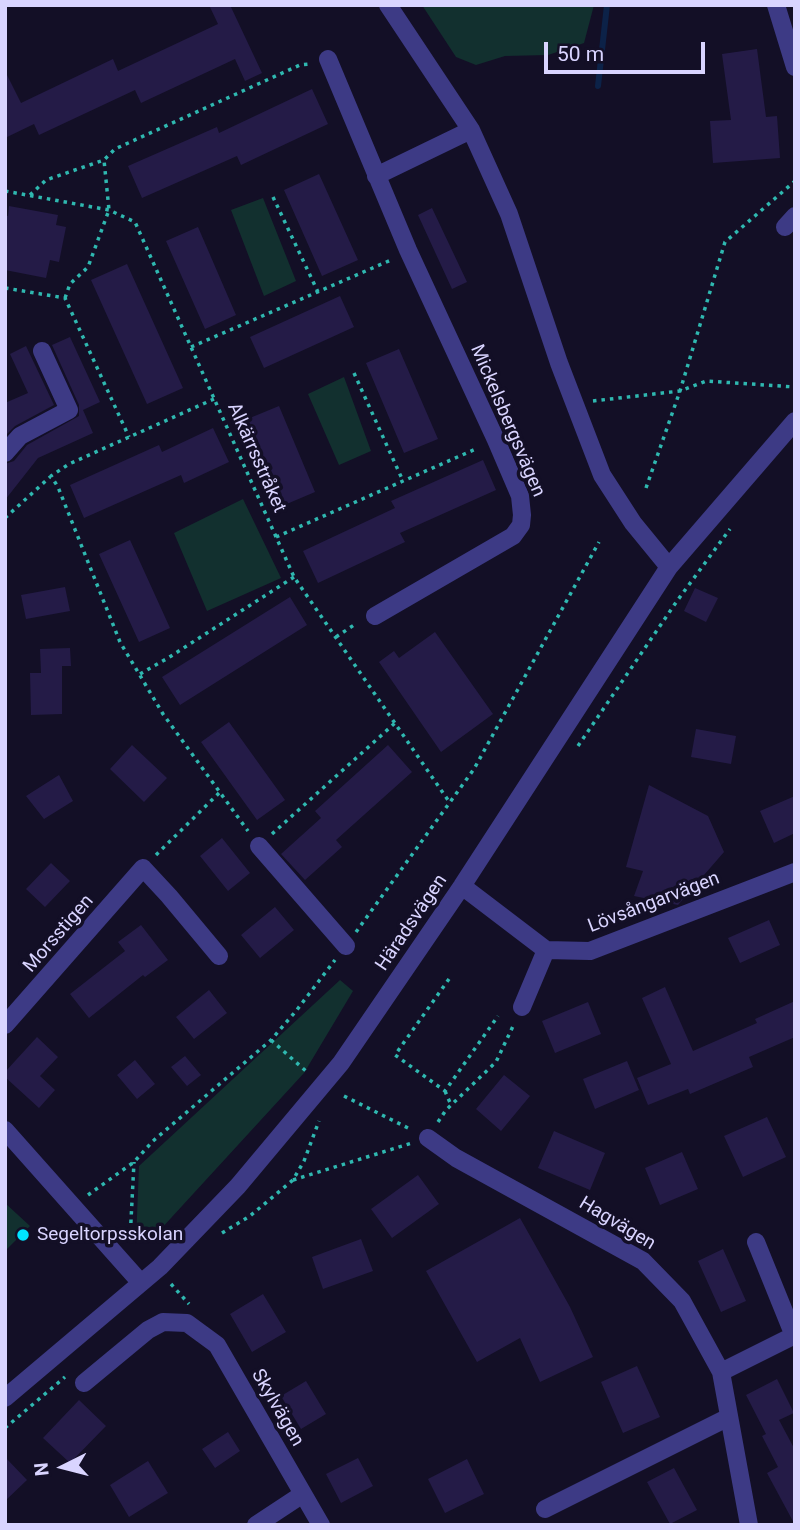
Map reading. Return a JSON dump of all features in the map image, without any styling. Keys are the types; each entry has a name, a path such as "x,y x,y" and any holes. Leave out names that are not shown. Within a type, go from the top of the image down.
{"street":[{"path":"388,5 471,130 509,214 573,400 602,475 633,523 669,567"},
{"path":"776,5 795,67"},
{"name":"Mickelsbergsvägen","path":"328,59 408,250 520,496 523,515 521,525 513,536 375,616"},
{"path":"376,176 471,130"},
{"path":"5,453 20,436 69,410 42,351"},
{"name":"Häradsvägen","path":"5,1398 141,1283 238,1186 341,1063 462,886 669,567 795,421"},
{"path":"259,846 346,946"},
{"path":"143,868 219,956"},
{"name":"Morsstigen","path":"5,1025 143,868"},
{"name":"Lövsångarvägen","path":"546,950 590,951 795,872"},
{"path":"462,886 546,950 522,1007"},
{"path":"5,1130 141,1283"},
{"name":"Hagvägen","path":"428,1138 456,1158 643,1261 682,1301 721,1372 749,1525"},
{"path":"721,1372 794,1336 756,1242"},
{"path":"84,1382 148,1330 163,1322 187,1323"},
{"name":"Skylvägen","path":"187,1323 217,1345 321,1525"},
{"path":"545,1509 729,1417"},
{"path":"256,1525 303,1494"}],"path":[{"path":"30,195 46,180 104,160 115,149 288,71 328,59"},
{"path":"104,160 109,210 88,267 70,284 65,298 129,437"},
{"path":"646,488 680,391 724,242 795,181"},
{"name":"Alkärrsstråket","path":"5,191 109,210 135,222 294,577 450,803"},
{"path":"273,197 318,292"},
{"path":"191,347 393,260 408,250"},
{"path":"5,288 65,298"},
{"path":"354,373 402,481"},
{"path":"573,400 591,401 680,391 706,381 795,387"},
{"path":"5,518 51,476 69,464 214,399"},
{"path":"276,537 496,440"},
{"path":"51,476 120,642 163,714 259,846 394,723"},
{"path":"578,747 677,601 737,520"},
{"path":"73,1205 134,1162 152,1141 271,1040 296,1011 474,769 599,542"},
{"path":"140,674 294,577"},
{"path":"335,637 362,620 375,616"},
{"path":"143,868 173,835 219,793"},
{"path":"449,979 395,1055 445,1091 451,1105"},
{"path":"293,1180 428,1138 451,1105 496,1062 522,1007"},
{"path":"445,1091 498,1016"},
{"path":"271,1040 307,1072"},
{"path":"344,1096 428,1138"},
{"path":"129,1269 134,1162"},
{"path":"168,1282 191,1306 187,1323"}],"green space":[{"path":"422,5 594,5 584,43 548,55 505,56 476,65 456,57"},
{"path":"263,198 296,281 264,296 231,210"},
{"path":"344,377 371,451 339,465 308,394"},
{"path":"243,499 281,578 207,611 174,533"},
{"path":"340,980 353,991 304,1073 160,1230 136,1241 139,1166"},
{"path":"5,1203 30,1226 5,1251"}],"building":[{"path":"209,5 230,5 262,73 245,81 235,59 141,103 135,90 39,135 34,124 5,138 5,71 21,103 113,59 118,71 218,24"},
{"path":"757,49 766,117 777,116 780,158 713,163 710,121 731,120 722,54"},
{"path":"312,89 328,124 241,165 237,156 142,198 128,166 217,127 219,133"},
{"path":"319,174 358,260 322,276 284,190"},
{"path":"9,206 58,215 56,225 66,227 59,262 50,260 46,278 5,270 5,215 8,216"},
{"path":"432,208 467,282 452,289 418,215"},
{"path":"198,227 236,315 205,329 166,241"},
{"path":"127,264 183,388 147,404 91,280"},
{"path":"340,296 354,327 264,368 250,337"},
{"path":"70,337 100,402 83,410 93,433 38,458 5,500 5,464 14,461 27,445 79,416 79,405 52,345"},
{"path":"26,346 54,405 15,426 5,436 5,403 28,393 10,354"},
{"path":"399,349 438,439 404,453 366,363"},
{"path":"279,406 315,492 282,506 245,420"},
{"path":"213,428 229,462 184,483 181,475 84,518 70,485 159,445 162,452"},
{"path":"483,460 496,490 400,533 405,542 318,583 303,551 395,508 391,501"},
{"path":"130,540 170,628 139,642 99,554"},
{"path":"65,587 70,611 26,619 21,595"},
{"path":"695,588 718,598 706,622 684,611"},
{"path":"290,597 307,625 180,705 162,677"},
{"path":"435,632 493,714 441,752 379,662 394,651 399,658"},
{"path":"70,648 71,666 62,666 62,714 31,715 30,673 41,673 40,649"},
{"path":"229,722 285,800 257,820 201,742"},
{"path":"696,729 736,736 731,764 691,757"},
{"path":"132,745 167,778 144,802 110,769"},
{"path":"388,745 412,772 336,840 342,847 305,880 281,854 321,818 315,811"},
{"path":"59,775 73,801 44,819 26,796"},
{"path":"649,785 708,816 724,852 678,905 634,896 643,871 626,867"},
{"path":"795,796 795,833 774,843 760,811"},
{"path":"222,838 250,873 228,891 200,856"},
{"path":"51,863 70,881 45,907 26,889"},
{"path":"275,907 294,930 260,958 241,935"},
{"path":"769,920 780,945 740,963 728,938"},
{"path":"141,925 168,960 145,977 143,975 89,1018 70,994 125,951 118,942"},
{"path":"665,987 693,1051 757,1023 755,1019 795,1001 795,1037 749,1057 753,1067 690,1094 688,1089 648,1105 637,1078 671,1064 642,998"},
{"path":"209,990 227,1013 194,1039 176,1017"},
{"path":"588,1002 601,1034 555,1053 542,1021"},
{"path":"37,1037 58,1057 40,1076 55,1090 39,1108 5,1077 5,1072"},
{"path":"185,1056 201,1075 187,1086 171,1067"},
{"path":"135,1060 155,1084 137,1099 117,1075"},
{"path":"627,1061 639,1090 595,1109 583,1079"},
{"path":"504,1075 530,1096 501,1131 476,1109"},
{"path":"767,1117 786,1157 743,1177 724,1136"},
{"path":"554,1131 605,1153 590,1190 538,1168"},
{"path":"682,1152 698,1189 660,1205 645,1168"},
{"path":"418,1175 439,1204 392,1238 371,1209"},
{"path":"520,1218 570,1307 593,1357 540,1382 520,1338 477,1362 426,1271"},
{"path":"361,1239 373,1271 323,1289 312,1257"},
{"path":"723,1249 746,1301 721,1312 698,1261"},
{"path":"263,1294 286,1332 252,1352 230,1314"},
{"path":"637,1366 660,1417 623,1433 601,1382"},
{"path":"777,1379 794,1413 779,1420 795,1450 795,1525 767,1473 778,1467 762,1436 766,1434 746,1395"},
{"path":"306,1381 326,1414 301,1429 281,1396"},
{"path":"79,1400 106,1426 70,1463 43,1438"},
{"path":"228,1432 240,1451 215,1468 202,1449"},
{"path":"5,1457 27,1480 5,1501"},
{"path":"358,1458 373,1486 341,1503 326,1474"},
{"path":"467,1459 484,1494 445,1513 428,1479"},
{"path":"148,1461 168,1493 129,1517 110,1485"},
{"path":"674,1468 697,1510 670,1524 647,1482"}],"waterway":[{"path":"598,86 607,5"}],"place":[{"name":"Segeltorpsskolan","path":"23,1235"}]}
